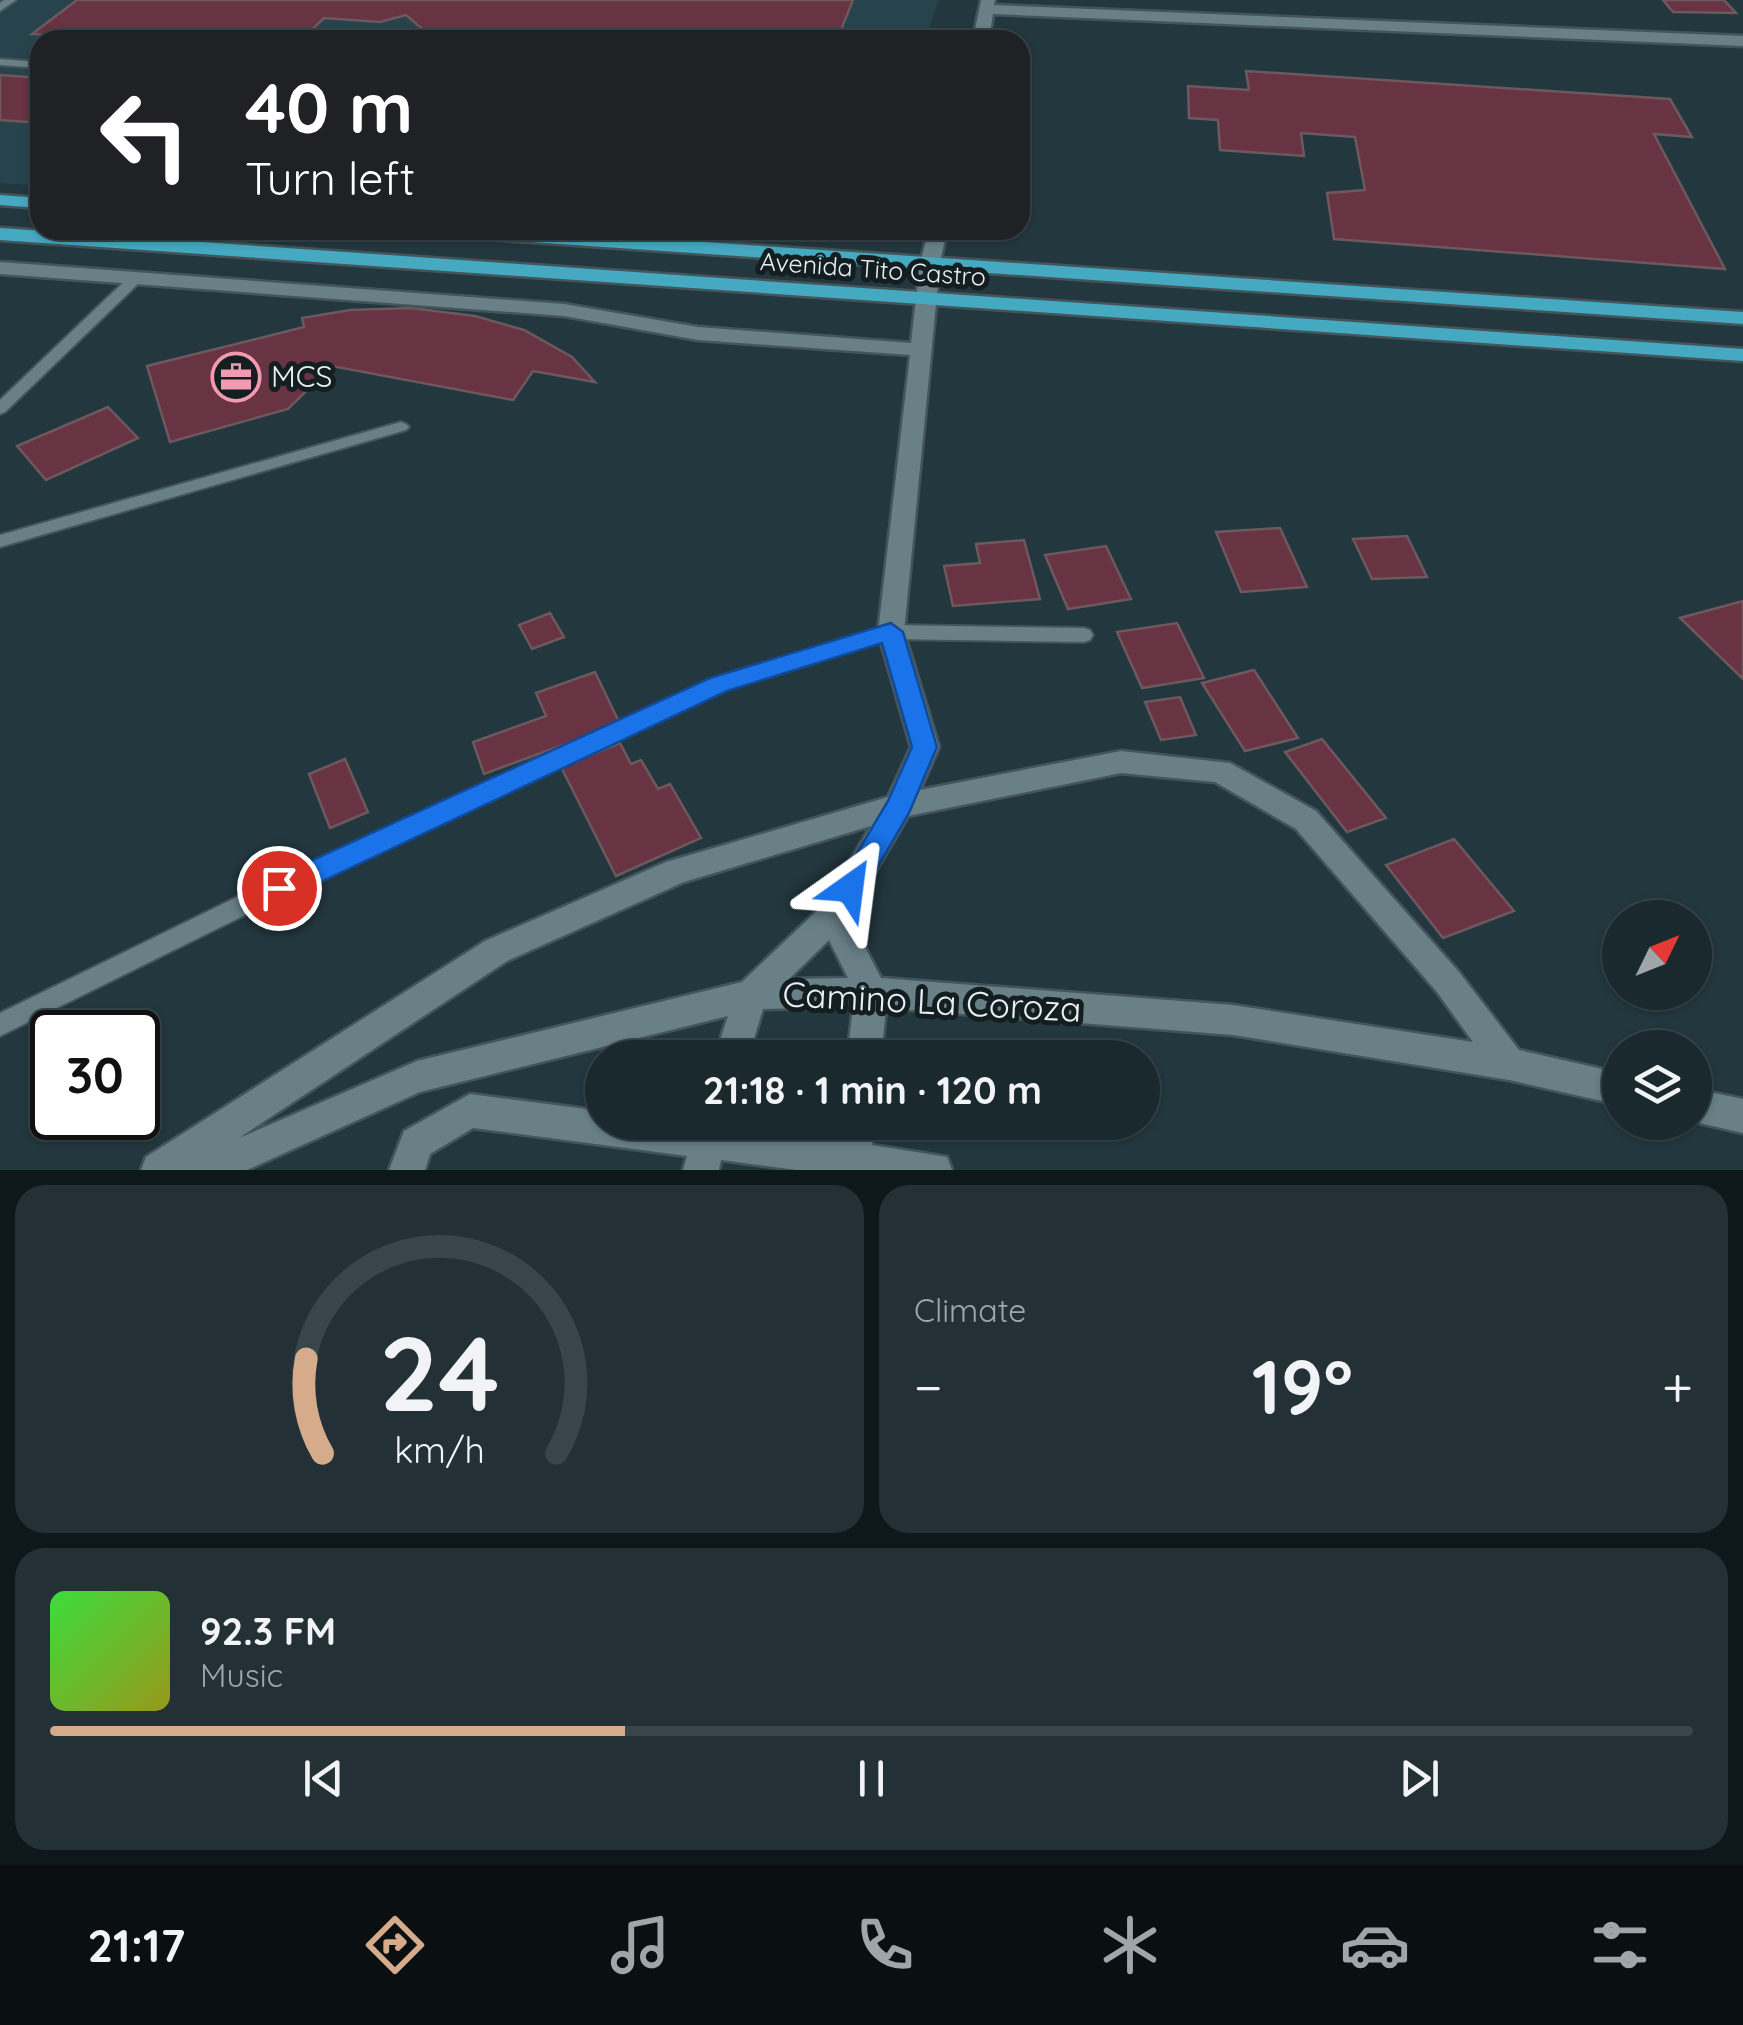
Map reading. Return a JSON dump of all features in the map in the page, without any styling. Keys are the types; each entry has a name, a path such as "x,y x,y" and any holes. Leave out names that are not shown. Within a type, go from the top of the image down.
{"main road":[{"path":"0,200 30,202"},
{"name":"Avenida Tito Castro","path":"0,234 30,236"},
{"name":"Avenida Tito Castro","path":"87,240 1743,355"},
{"name":"Avenida Tito Castro","path":"594,240 1743,318"}],"street":[{"path":"983,30 987,4 1743,41"},
{"path":"737,1040 751,996 833,916 899,806 925,747 891,632 936,240"},
{"path":"0,268 564,310 645,330 712,338 923,350"},
{"path":"160,1170 496,951 677,871 899,806 1121,762 1220,772 1306,820 1448,982 1509,1064"},
{"path":"833,916 871,992 866,1040"},
{"name":"Camino La Coroza","path":"207,1170 417,1077 751,996 871,992 1232,1020 1509,1064 1602,1085"},
{"path":"1712,1110 1743,1116"},
{"path":"407,1170 416,1143 470,1111 852,1165 934,1170"},
{"path":"852,1165 855,1140"}],"lane":[{"path":"0,8 11,0"},
{"path":"0,62 30,64"},
{"path":"0,409 136,278"},
{"path":"0,542 402,427"},
{"path":"0,1024 245,904 719,684 891,632 1084,635"}],"shaded area":[{"path":"0,0 938,0 929,30 30,30 30,185 0,183"}],"building":[{"path":"77,0 853,0 841,30 423,30 406,15 380,22 324,18 311,30 37,30"},
{"path":"1663,0 1724,0 1736,13 1673,12"},
{"path":"1246,71 1670,99 1692,137 1654,134 1725,269 1334,239 1327,193 1365,190 1355,137 1301,133 1304,156 1220,150 1218,120 1189,118 1188,86 1249,90"},
{"path":"0,75 30,77 30,122 0,120"},
{"name":"MCS","path":"411,308 475,316 524,330 572,357 595,382 533,371 513,400 332,366 288,409 170,442 147,366 304,327 302,318 350,310"},
{"path":"108,407 138,438 46,480 17,446"},
{"path":"1280,528 1307,587 1241,592 1216,532"},
{"path":"1407,536 1427,577 1372,579 1353,539"},
{"path":"1024,540 1040,599 953,606 944,566 980,563 976,544"},
{"path":"1106,546 1131,599 1068,609 1045,555"},
{"path":"1743,601 1743,679 1680,618"},
{"path":"550,613 564,637 532,649 519,625"},
{"path":"1177,623 1204,678 1142,688 1117,632"},
{"path":"1254,670 1298,738 1245,751 1202,683"},
{"path":"595,672 620,724 484,774 473,742 546,716 536,693"},
{"path":"1180,697 1196,735 1161,740 1145,702"},
{"path":"1322,739 1386,818 1347,832 1285,752"},
{"path":"620,743 631,764 641,760 658,789 670,784 701,838 616,876 561,767"},
{"path":"345,759 368,812 330,828 309,774"},
{"path":"1454,839 1514,911 1443,938 1386,865"}],"place":[{"name":"MCS","path":"236,377"}],"route":[{"path":"279,888 719,684 891,632 925,747 899,806 850,888"}]}
